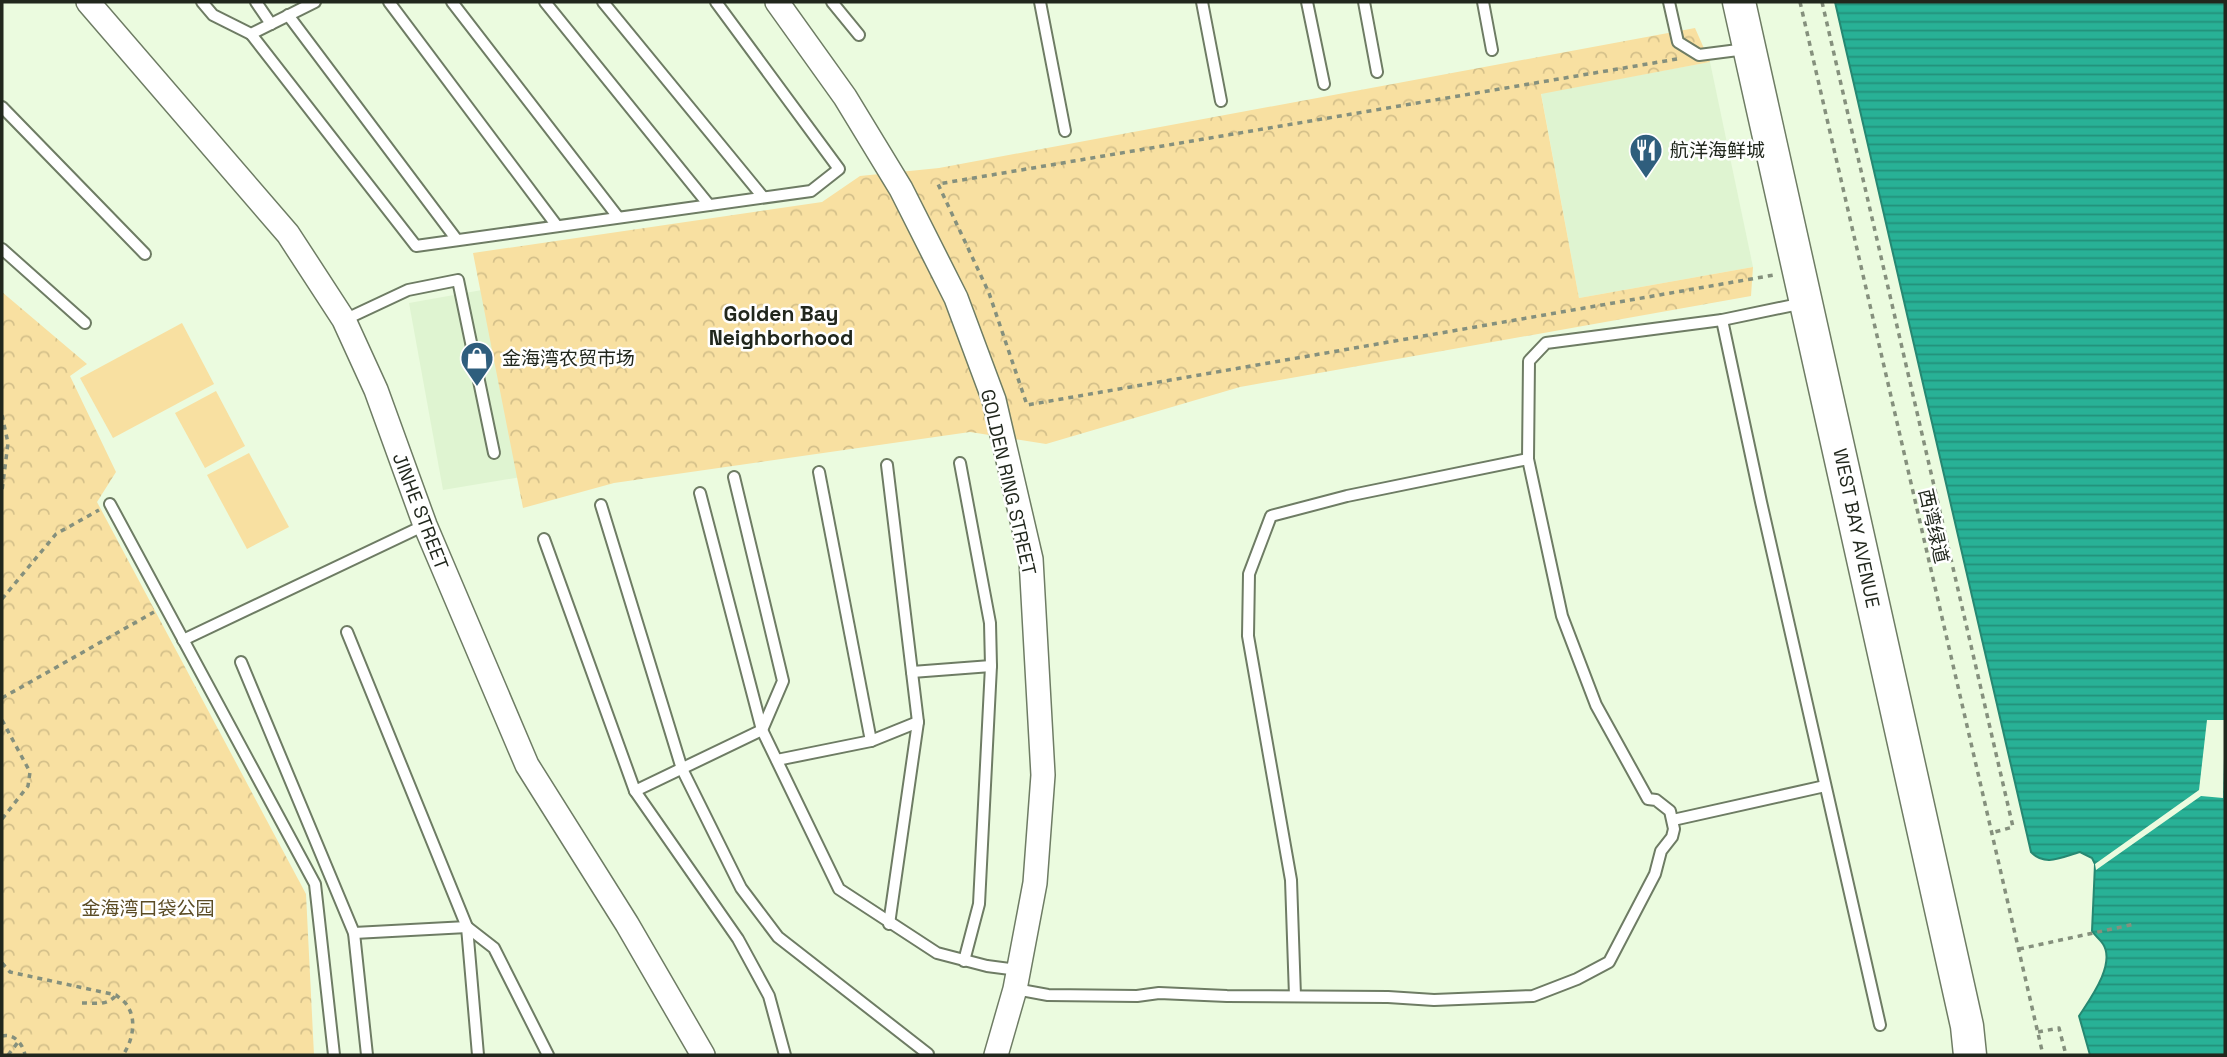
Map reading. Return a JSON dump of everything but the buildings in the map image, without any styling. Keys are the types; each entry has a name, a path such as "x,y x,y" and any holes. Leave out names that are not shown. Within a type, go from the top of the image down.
{"main road":[{"name":"WEST BAY AVENUE","path":"1739,2 1967,1026 1970,1055"}],"street":[{"name":"JINHE STREET","path":"88,2 288,234 344,320 376,390 425,525 527,765 627,924 703,1055"},
{"name":"GOLDEN RING STREET","path":"777,2 845,97 901,189 956,298 994,400 1031,559 1043,775 1035,883 1016,980 996,1055"}],"lane":[{"path":"202,2 213,15 251,34 416,246 811,191 839,169 716,2"},
{"path":"256,2 271,24"},
{"path":"251,34 315,2"},
{"path":"389,2 557,226"},
{"path":"452,2 618,217"},
{"path":"545,2 709,205"},
{"path":"603,2 764,197"},
{"path":"832,2 859,35"},
{"path":"1040,2 1065,131"},
{"path":"1202,2 1221,101"},
{"path":"1307,2 1324,84"},
{"path":"1364,2 1377,72"},
{"path":"1483,2 1492,50"},
{"path":"1669,2 1678,42 1699,55 1749,49"},
{"path":"288,15 457,240"},
{"path":"3,112 145,254"},
{"path":"2,249 85,323"},
{"path":"344,320 408,290 458,280 494,453"},
{"path":"700,493 762,730 839,889 937,953 1016,980 1048,995 1138,996 1159,993 1434,1000 1533,996 1577,979 1609,962 1655,874 1661,851 1672,837 1673,820 1664,805 1648,799 1595,705 1562,616 1528,459 1528,361 1546,343 1722,320 1807,302"},
{"path":"1722,320 1881,1025"},
{"path":"1296,996 1291,880 1248,635 1249,574 1270,516 1347,496 1528,459"},
{"path":"960,463 990,622 991,666 979,904 964,961"},
{"path":"887,466 918,722 889,924"},
{"path":"819,472 871,741"},
{"path":"635,791 762,730 783,681 734,477"},
{"path":"110,504 315,884 334,1055"},
{"path":"601,505 682,769 741,888 778,937 928,1054"},
{"path":"183,640 425,525"},
{"path":"544,539 635,791 738,939 769,996 785,1055"},
{"path":"347,632 467,927 478,1055"},
{"path":"241,662 354,933 367,1055"},
{"path":"912,673 991,666"},
{"path":"777,760 871,741 918,722"},
{"path":"1673,820 1825,786"},
{"path":"354,933 467,927 494,948 548,1055"}],"path":[{"name":"西湾绿道","path":"1801,2 2043,1055"},
{"path":"1822,2 2012,827 1992,832"},
{"path":"1699,55 938,184 989,293 1027,405 1776,275"},
{"path":"2,415 8,443 2,491"},
{"path":"2,599 55,534 110,504"},
{"path":"2,698 165,606"},
{"path":"2,720 30,772 28,786 2,819"},
{"path":"2019,949 2135,924"},
{"path":"2,963 10,972 116,995 128,1006 133,1025 128,1047 123,1055"},
{"path":"82,1003 105,1003 112,1001 116,995"},
{"path":"2038,1032 2059,1028 2066,1055"},
{"path":"2,1036 7,1035 19,1041 24,1055"},
{"path":"8,1055 19,1041"}],"shaded area":[{"name":"航洋海鲜城","path":"1710,62 1753,267 1579,298 1541,93"},
{"name":"金海湾农贸市场","path":"510,285 545,473 443,490 409,303"}],"green space":[{"path":"1695,28 1710,62 1541,94 1579,298 1753,267 1751,296 1240,387 1046,444 970,432 614,483 523,508 473,253 822,202 860,176 939,168"},
{"name":"金海湾口袋公园","path":"2,292 87,364 70,376 116,472 97,502 306,894 314,1055 2,1055"},
{"path":"182,323 214,384 113,438 80,378"},
{"path":"216,391 245,446 205,468 175,413"},
{"path":"249,453 289,527 247,549 207,475"}],"water":[{"path":"1835,2 2225,2 2225,1055 2090,1055 2079,1016 2100,981 2106,961 2103,944 2092,931 2095,864 2092,858 2080,852 2048,860 2036,857 2031,852"}],"pier":[{"path":"2207,720 2225,720 2223,798 2201,796 2096,870 2095,864 2199,790"}],"place":[{"name":"航洋海鲜城","path":"1646,180"},
{"name":"金海湾农贸市场","path":"477,388"}],"district":[{"name":"Golden Bay Neighborhood","path":"781,326"}]}
